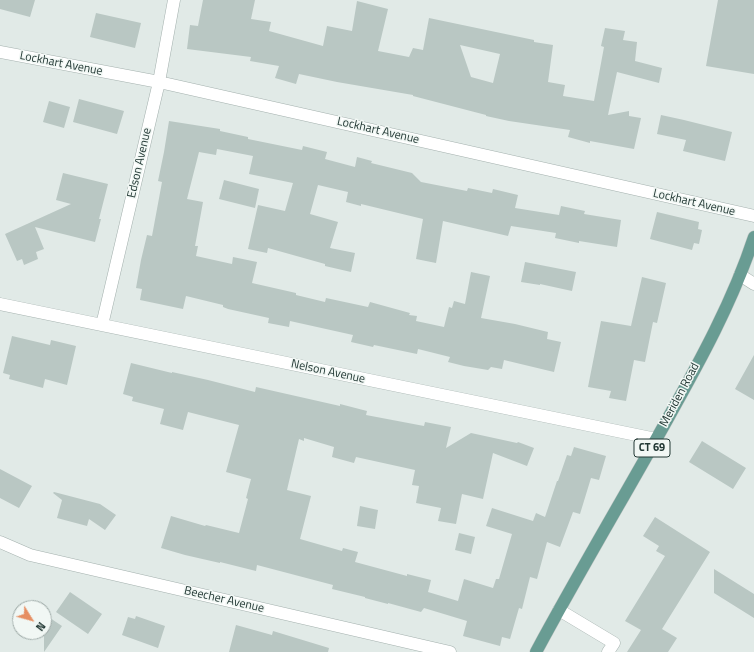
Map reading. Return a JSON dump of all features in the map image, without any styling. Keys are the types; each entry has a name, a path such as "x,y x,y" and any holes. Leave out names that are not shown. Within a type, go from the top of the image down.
{"main road":[{"name":"Meriden Road","path":"536,652 707,345 740,275 754,237"}],"street":[{"name":"Edson Avenue","path":"102,325 159,82 174,0"},
{"name":"Lockhart Avenue","path":"0,52 159,82 754,216"},
{"path":"740,275 754,284"},
{"name":"Nelson Avenue","path":"0,304 656,439"},
{"name":"Beecher Avenue","path":"0,542 30,555 450,652"},
{"path":"559,610 614,643 608,652"}],"building":[{"path":"0,0 35,0 30,17 0,9"},
{"path":"203,0 255,0 251,19 271,22 269,31 323,46 327,26 352,31 357,1 388,9 378,51 409,57 413,48 423,50 429,18 553,45 548,82 565,85 563,96 594,101 604,47 601,46 605,28 625,31 623,40 637,42 635,61 662,68 659,83 617,72 608,115 629,111 629,116 641,118 634,149 590,141 590,143 568,137 570,130 486,116 413,95 299,74 296,84 275,78 279,66 250,61 251,57 187,49 190,25 198,26","holes":["460,45 500,54 493,83 471,77"]},
{"path":"718,0 754,0 754,74 706,66"},
{"path":"96,13 141,23 135,48 90,37"},
{"path":"79,99 124,111 117,134 73,122"},
{"path":"49,101 70,107 64,128 43,122"},
{"path":"661,115 732,132 725,161 683,151 686,140 657,134"},
{"path":"169,121 220,129 220,131 248,137 248,139 302,150 303,146 327,152 325,159 355,167 357,157 372,161 371,163 412,173 421,182 467,191 468,188 492,193 493,189 518,195 515,208 559,215 561,206 585,211 584,214 621,220 617,247 579,241 579,243 555,238 556,233 511,226 508,236 443,221 436,263 416,259 423,219 361,204 361,206 346,202 348,192 318,185 310,214 338,222 330,248 355,253 351,272 325,266 325,264 268,248 267,253 248,249 258,205 285,211 293,183 249,174 253,156 217,149 216,155 199,152 187,199 203,202 195,246 198,246 196,256 232,264 233,257 257,262 252,283 296,293 296,295 325,302 326,298 368,307 370,302 410,313 409,315 417,316 416,321 444,327 449,307 452,308 454,301 465,304 471,272 490,276 481,318 548,332 547,339 561,342 554,372 504,360 502,369 491,367 488,370 464,366 448,362 450,357 418,349 417,354 374,345 373,347 351,342 353,335 290,321 289,327 268,323 269,318 228,309 223,307 223,305 186,296 183,309 140,300 142,289 136,288 147,235 152,236 162,182 158,181"},
{"path":"63,173 108,184 95,242 35,227 44,249 36,252 38,259 24,265 22,259 17,261 5,234 71,204 56,200"},
{"path":"224,180 259,189 255,208 219,199"},
{"path":"657,212 699,222 698,229 702,230 699,244 694,243 692,250 650,239"},
{"path":"525,262 576,272 572,291 540,284 521,282"},
{"path":"642,277 666,283 657,323 653,322 645,362 634,360 626,401 609,398 611,391 588,387 601,321 631,326"},
{"path":"12,336 50,345 51,340 76,346 67,385 45,379 43,388 9,379 10,375 3,373"},
{"path":"754,355 754,400 735,389"},
{"path":"131,363 255,392 256,387 340,406 340,404 367,411 366,415 424,426 425,422 451,427 446,448 471,433 518,442 534,448 527,466 493,453 483,499 462,494 456,524 438,521 441,508 416,503 419,486 412,485 415,470 356,457 354,463 332,457 334,447 304,438 304,441 299,439 287,490 311,496 300,539 342,551 343,548 358,552 355,562 407,576 407,574 431,580 428,592 458,601 464,579 493,588 496,579 499,579 512,534 486,526 492,508 533,521 536,513 545,517 567,455 571,456 574,447 606,456 599,480 591,478 580,514 573,512 560,547 547,542 537,579 530,577 522,609 519,608 510,639 502,637 500,646 463,636 467,621 424,608 421,612 388,604 332,589 333,585 257,565 256,571 161,548 171,516 205,526 239,533 248,499 246,498 251,479 226,472 239,425 188,412 183,430 160,424 164,409 132,401 133,397 123,394"},
{"path":"702,441 746,468 733,489 689,462"},
{"path":"0,469 32,486 19,508 0,498"},
{"path":"54,492 100,504 116,515 105,530 89,519 87,526 57,518 62,500 53,493"},
{"path":"360,506 378,510 375,529 357,526"},
{"path":"655,517 710,552 662,629 677,638 668,652 627,652 641,630 625,621 665,556 656,551 659,546 643,536"},
{"path":"459,533 475,537 471,554 455,550"},
{"path":"714,569 754,594 754,618 714,593"},
{"path":"70,592 102,614 88,634 56,612"},
{"path":"136,616 165,626 158,648 122,635 128,617 135,619"},
{"path":"52,619 62,626 44,652 44,640 52,640"},
{"path":"236,625 272,635 273,631 329,648 328,652 229,652"}]}
